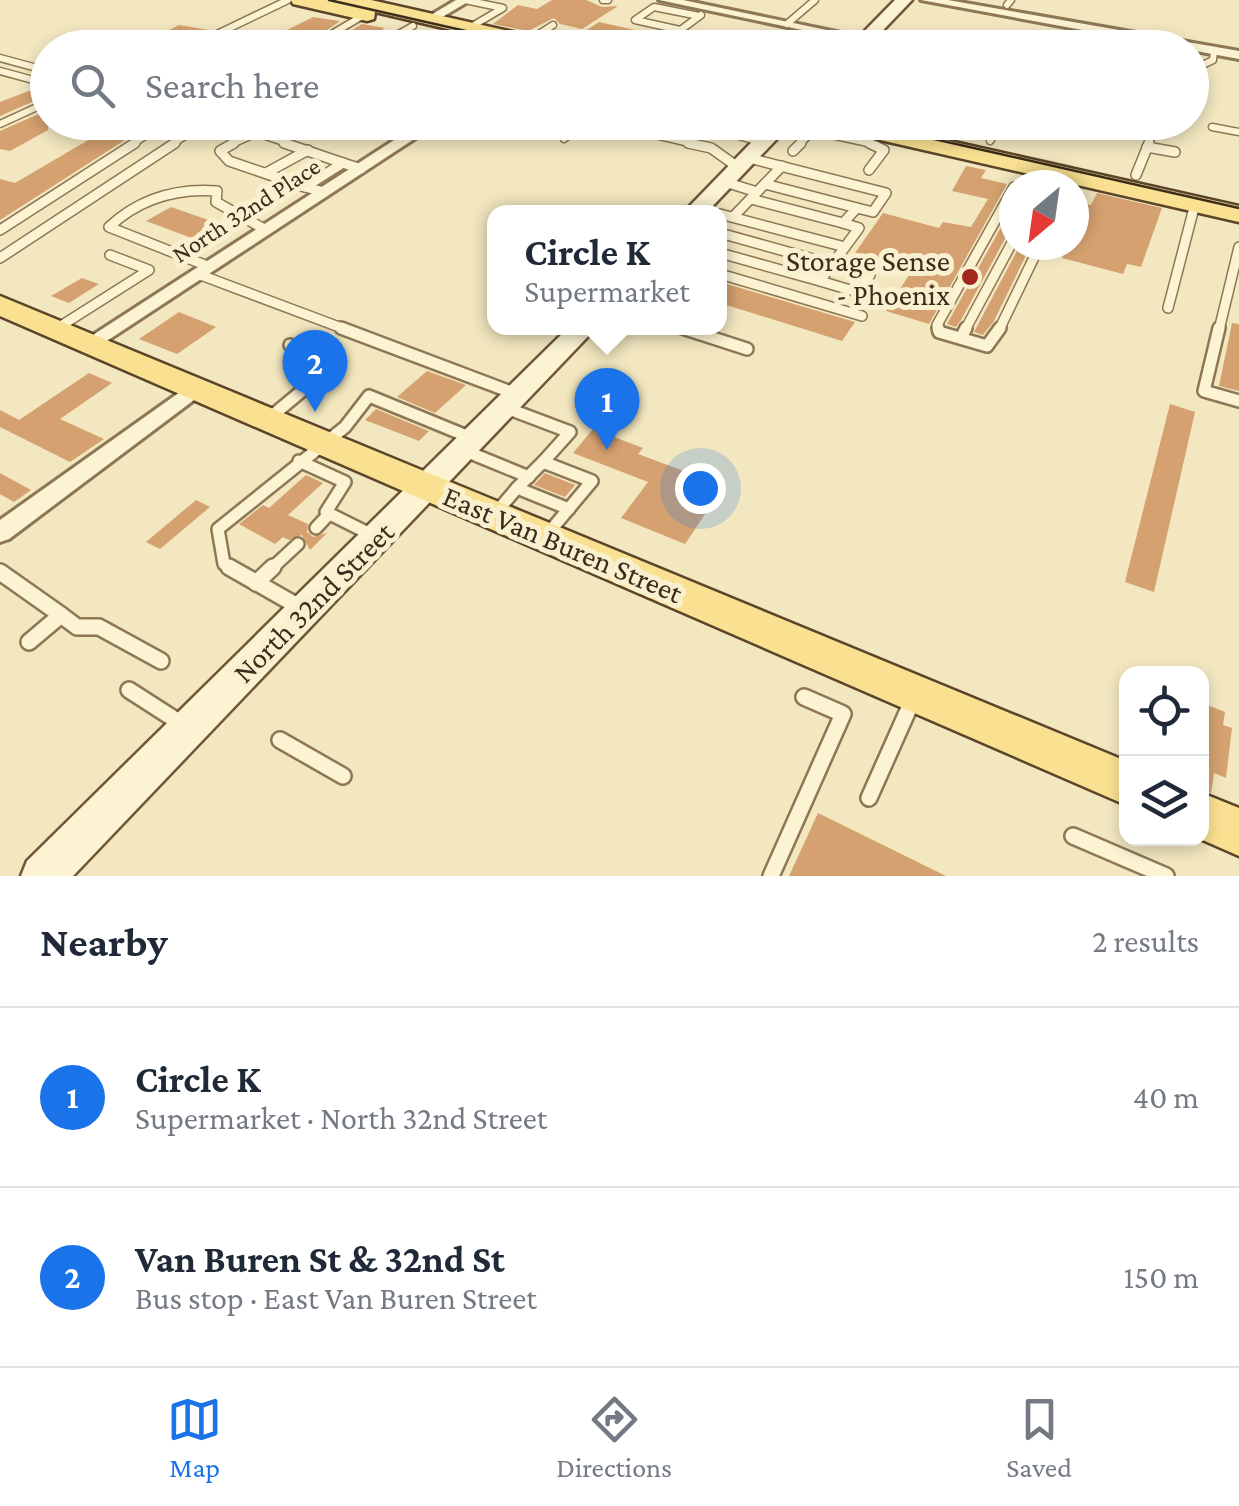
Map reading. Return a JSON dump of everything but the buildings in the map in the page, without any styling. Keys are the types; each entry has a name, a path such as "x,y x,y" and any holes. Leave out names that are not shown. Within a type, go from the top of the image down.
{"main road":[{"path":"300,0 364,15 475,30"},
{"path":"346,0 456,30"},
{"path":"873,30 904,0"},
{"path":"711,205 766,140"},
{"path":"891,140 999,173"},
{"path":"1023,140 1136,175 1239,198"},
{"path":"1089,190 1239,214"},
{"name":"East Van Buren Street","path":"0,305 267,420 313,453 426,487 506,502 557,523 915,693 1119,780"},
{"name":"North 32nd Street","path":"43,876 575,335"},
{"path":"1209,819 1239,832"}],"street":[{"path":"421,22 465,0"},
{"path":"665,0 704,12 810,30"},
{"path":"927,0 1099,30"},
{"path":"1209,49 1239,55"},
{"name":"North 32nd Place","path":"90,344 324,192 352,166 398,140"},
{"path":"0,533 194,389"}],"lane":[{"path":"224,30 288,0"},
{"path":"465,0 503,8 469,28"},
{"path":"787,24 815,0"},
{"path":"654,7 704,12 680,30 635,20 654,7"},
{"path":"339,30 364,15"},
{"path":"406,30 421,22"},
{"path":"542,30 553,24"},
{"path":"1209,62 1214,50"},
{"path":"0,58 30,67"},
{"path":"0,72 30,80"},
{"path":"0,124 30,110"},
{"path":"1212,127 1239,132"},
{"path":"0,232 140,140"},
{"path":"0,258 179,140"},
{"path":"238,140 220,151 229,161 324,192"},
{"path":"276,140 352,166"},
{"path":"677,140 711,148 744,163 782,166 886,194 873,212 758,191"},
{"path":"710,140 744,163 758,191 859,228 820,281"},
{"path":"792,151 804,140"},
{"path":"855,140 876,144 884,150 869,170"},
{"path":"1136,175 1151,140"},
{"path":"1148,147 1175,152"},
{"path":"266,174 308,150"},
{"path":"305,186 352,166"},
{"path":"733,217 782,166"},
{"path":"266,230 247,224 234,208 216,202 217,192 196,188 156,196 109,227 511,401 570,432 506,502"},
{"path":"1168,308 1196,204"},
{"path":"844,224 857,208"},
{"path":"727,216 845,247"},
{"path":"999,223 938,325 939,332 988,346 1033,260"},
{"path":"0,232 26,242"},
{"path":"727,234 870,275 857,292 727,255"},
{"path":"1239,246 1204,391 1239,401"},
{"path":"56,330 150,270 110,255"},
{"path":"961,338 1003,260"},
{"path":"727,276 862,316"},
{"path":"704,335 747,349"},
{"path":"267,420 333,365 290,346"},
{"path":"305,610 224,564 218,529 356,418 369,396 529,476"},
{"path":"313,453 345,482 326,512 377,537"},
{"path":"543,462 592,481 557,523"},
{"path":"316,528 329,514"},
{"path":"256,582 298,544"},
{"path":"0,572 78,628 98,628 160,661"},
{"path":"30,642 60,615"},
{"path":"130,690 189,728"},
{"path":"869,798 915,693"},
{"path":"771,876 843,714 804,697"},
{"path":"280,740 343,776"},
{"path":"1073,836 1166,876"}],"tram line":[{"path":"329,0 462,30"},
{"path":"939,140 1239,208"}],"place":[{"name":"Storage Sense - Phoenix","path":"970,277"},
{"name":"Van Buren St & 32nd St","path":"315,412"},
{"name":"Circle K","path":"607,450"}]}
